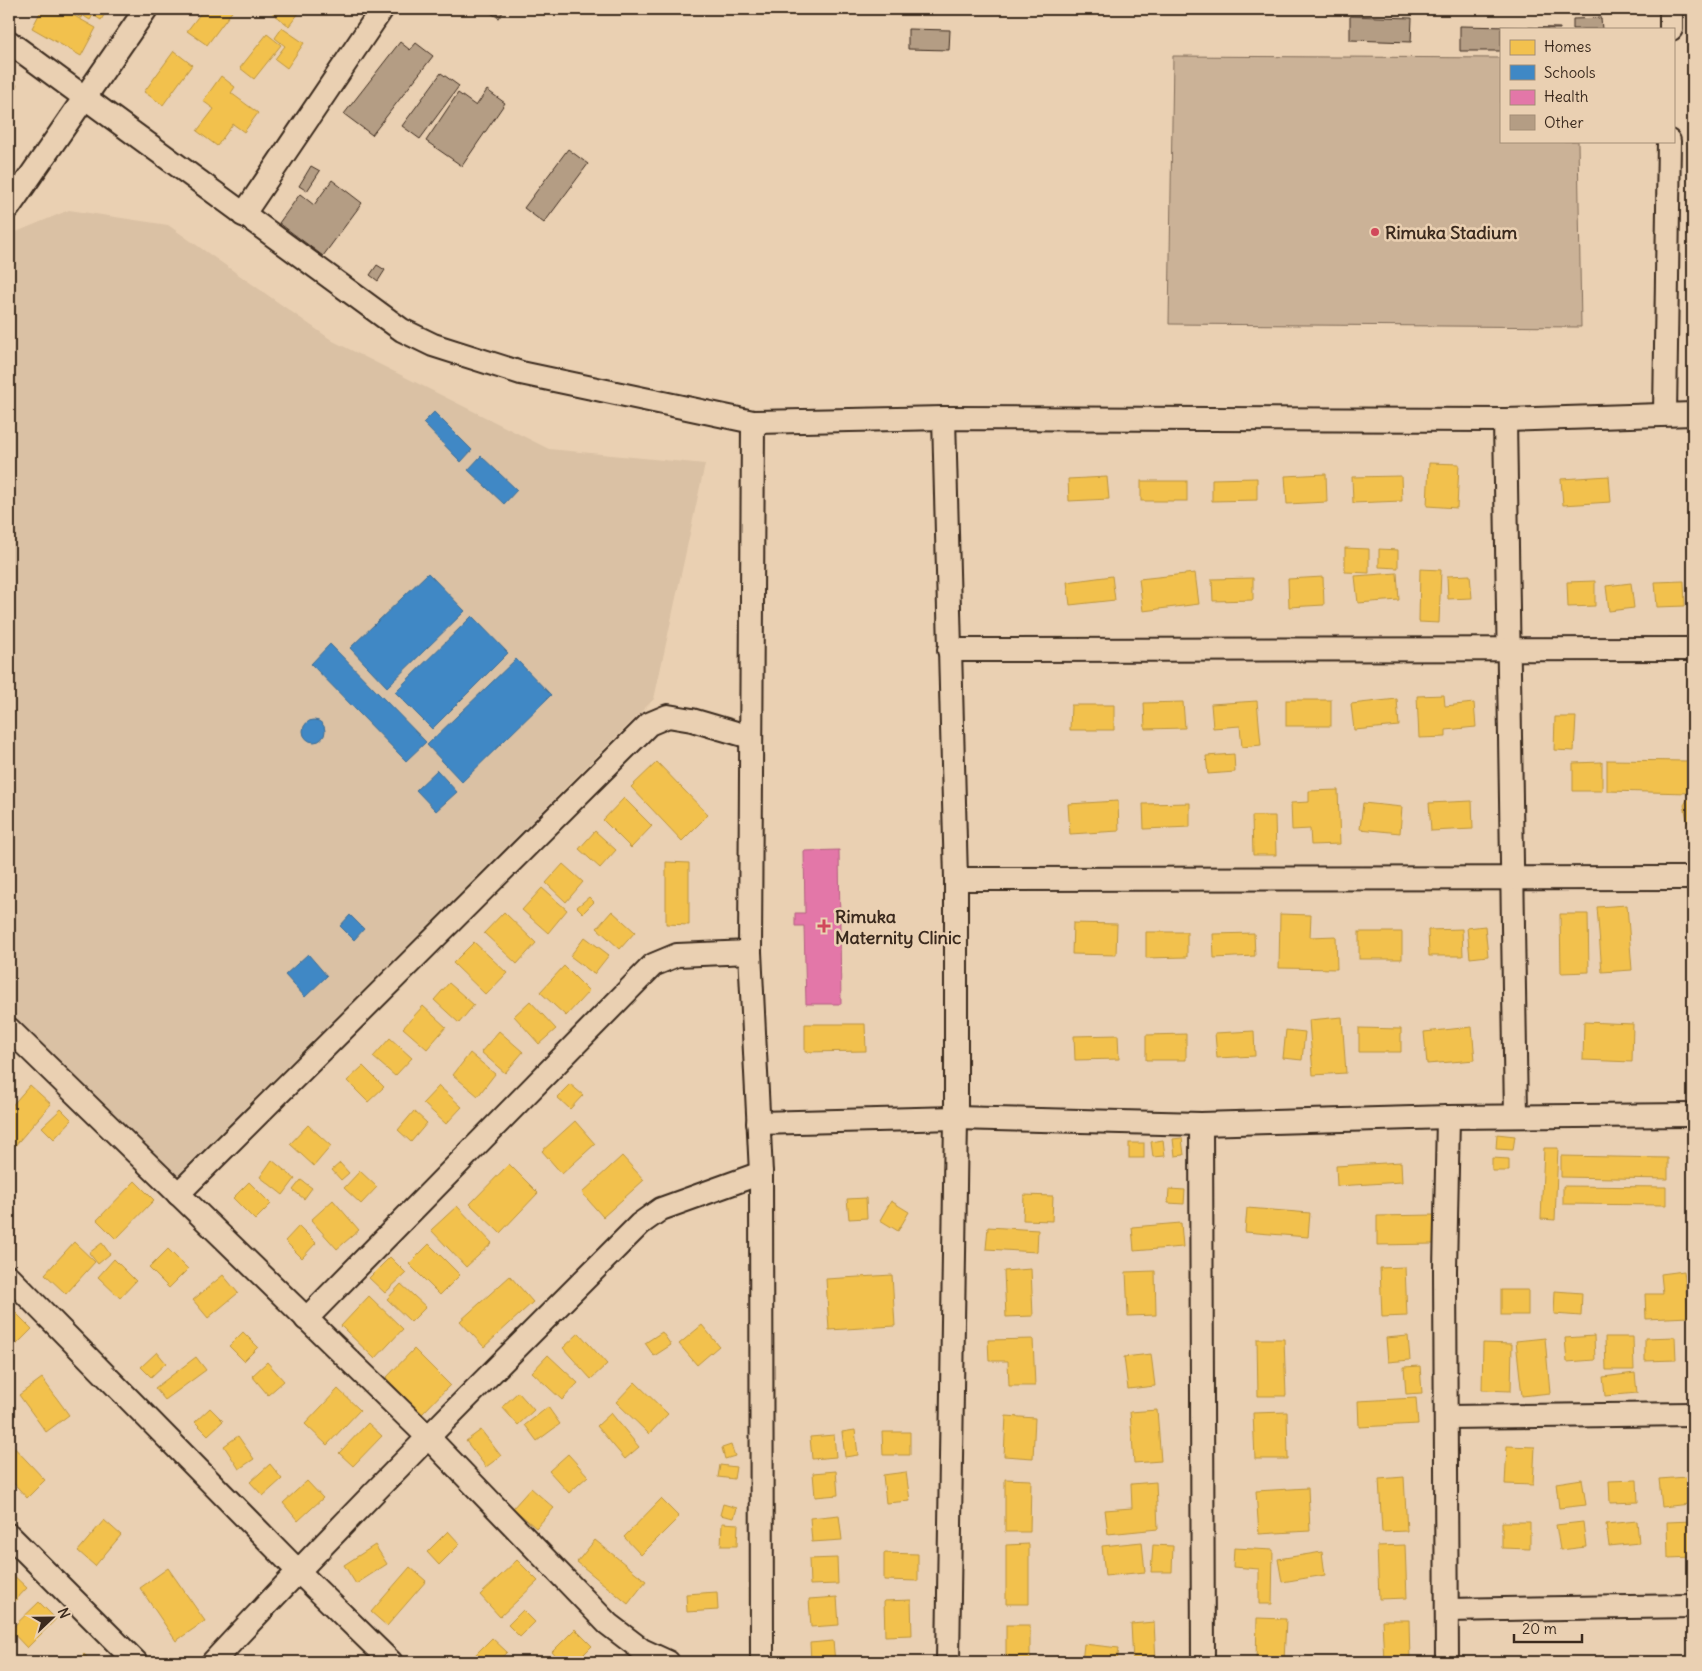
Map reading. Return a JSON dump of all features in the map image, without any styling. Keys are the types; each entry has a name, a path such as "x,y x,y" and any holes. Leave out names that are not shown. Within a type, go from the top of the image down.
{"street":[{"path":"9,207 146,9"},
{"path":"243,215 382,9"},
{"path":"1671,9 1671,28"},
{"path":"9,42 84,99 402,330 433,345 521,373 753,422 944,418 1505,420 1693,414"},
{"path":"1665,414 1669,142"},
{"path":"944,418 947,466 948,650 956,879 956,1118 948,1662"},
{"path":"1505,420 1516,1116"},
{"path":"753,422 750,952 761,1172 762,1662"},
{"path":"948,650 1693,649"},
{"path":"178,1194 649,724 668,716 692,720 750,737"},
{"path":"956,879 1693,878"},
{"path":"306,1319 653,965 677,955 750,952"},
{"path":"12,1039 178,1194 428,1437 608,1624 642,1650 668,1662"},
{"path":"758,1123 956,1118 1201,1124 1448,1117 1693,1115"},
{"path":"1447,1662 1445,1270 1448,1117"},
{"path":"1201,1124 1203,1662"},
{"path":"214,1662 298,1571 428,1437 640,1224 661,1209 761,1172"},
{"path":"9,1277 298,1571 391,1662"},
{"path":"1446,1417 1693,1414"},
{"path":"9,1535 136,1662"},
{"path":"1447,1610 1693,1606"}],"shaded area":[{"name":"Rimuka Stadium","path":"1173,56 1500,58 1500,142 1578,142 1581,327 1169,324"},
{"path":"69,210 168,225 333,341 549,449 705,464 654,699 173,1180 9,1014 9,235"}],"building: Homes":[{"path":"42,9 52,9 57,12 62,9 96,28 81,56 32,28"},
{"path":"66,9 108,9 101,20 93,15 90,20 82,15 81,18"},
{"path":"204,9 234,9 207,45 187,31"},
{"path":"272,9 302,9 289,26 270,11"},
{"path":"282,28 304,43 287,68 275,59 285,46 275,38"},
{"path":"267,34 281,45 254,79 240,68"},
{"path":"174,51 192,65 163,105 144,92"},
{"path":"221,76 235,87 231,93 258,113 244,132 233,124 217,146 197,131 214,109 203,101"},
{"path":"9,79 17,85 9,96"},
{"path":"1429,463 1459,464 1457,508 1427,506"},
{"path":"1326,474 1327,502 1287,504 1285,476"},
{"path":"1401,476 1402,501 1353,503 1352,477"},
{"path":"1609,476 1611,502 1563,505 1561,479"},
{"path":"1107,477 1109,499 1069,501 1068,479"},
{"path":"1257,478 1257,500 1212,501 1212,479"},
{"path":"1141,481 1187,481 1187,501 1141,501"},
{"path":"1345,548 1369,549 1369,573 1345,572"},
{"path":"1379,549 1398,550 1398,568 1379,567"},
{"path":"1420,569 1441,570 1439,623 1419,622"},
{"path":"1195,573 1199,604 1143,611 1139,579"},
{"path":"1397,573 1399,600 1358,603 1355,576"},
{"path":"1470,575 1472,598 1448,599 1447,576"},
{"path":"1112,576 1115,600 1070,605 1067,582"},
{"path":"1323,577 1324,605 1289,607 1288,579"},
{"path":"1253,578 1253,600 1213,601 1212,579"},
{"path":"1595,581 1595,606 1568,607 1567,582"},
{"path":"1684,581 1685,606 1657,607 1655,582"},
{"path":"1631,583 1634,608 1609,611 1606,586"},
{"path":"1444,695 1445,706 1474,703 1476,727 1446,730 1446,737 1419,738 1417,696"},
{"path":"1397,699 1399,726 1354,730 1351,704"},
{"path":"1286,700 1331,700 1331,726 1286,726"},
{"path":"1257,701 1261,745 1242,747 1240,726 1213,728 1211,704"},
{"path":"1183,702 1185,728 1145,729 1144,703"},
{"path":"1071,705 1114,705 1114,730 1070,730"},
{"path":"1555,717 1576,717 1574,751 1554,750"},
{"path":"1234,754 1235,772 1208,774 1206,756"},
{"path":"1607,760 1689,761 1689,793 1607,791"},
{"path":"657,762 708,815 682,841 631,787"},
{"path":"1602,762 1602,791 1573,791 1573,763"},
{"path":"1338,790 1340,844 1311,845 1310,829 1292,830 1291,803 1309,802 1309,791"},
{"path":"1693,790 1693,837 1690,834 1684,805"},
{"path":"624,798 652,826 631,848 603,820"},
{"path":"1118,801 1119,831 1070,834 1068,804"},
{"path":"1472,801 1473,829 1431,831 1429,803"},
{"path":"1190,803 1190,827 1144,829 1143,804"},
{"path":"1363,803 1402,807 1400,833 1360,829"},
{"path":"1252,816 1275,816 1276,855 1253,855"},
{"path":"595,831 616,850 600,868 579,849"},
{"path":"666,862 689,863 689,925 666,924"},
{"path":"563,864 583,882 566,902 546,883"},
{"path":"542,888 567,910 548,933 522,910"},
{"path":"589,897 594,902 583,913 577,907"},
{"path":"1627,905 1632,970 1602,972 1597,907"},
{"path":"612,911 635,932 620,949 597,928"},
{"path":"504,912 536,943 517,964 484,933"},
{"path":"1280,914 1311,915 1310,937 1336,936 1337,969 1279,968"},
{"path":"1560,914 1588,914 1589,972 1561,973"},
{"path":"1073,923 1117,924 1116,955 1072,954"},
{"path":"1485,926 1488,956 1470,958 1467,928"},
{"path":"1462,929 1463,956 1429,956 1428,930"},
{"path":"1146,932 1187,932 1187,957 1146,958"},
{"path":"1359,932 1402,932 1402,959 1359,959"},
{"path":"1254,933 1255,956 1214,958 1213,934"},
{"path":"585,937 609,955 594,974 570,956"},
{"path":"474,942 507,973 486,995 453,963"},
{"path":"564,966 589,991 566,1016 540,992"},
{"path":"449,983 474,1005 459,1023 434,1000"},
{"path":"530,1001 556,1029 539,1044 514,1016"},
{"path":"423,1006 446,1027 427,1049 403,1028"},
{"path":"1342,1017 1346,1073 1313,1075 1309,1020"},
{"path":"1584,1022 1633,1024 1632,1062 1583,1060"},
{"path":"805,1024 865,1024 866,1051 805,1052"},
{"path":"1472,1027 1475,1060 1427,1064 1424,1032"},
{"path":"1359,1028 1401,1029 1401,1052 1359,1052"},
{"path":"1286,1030 1305,1032 1302,1060 1283,1058"},
{"path":"499,1031 523,1052 505,1073 481,1052"},
{"path":"1254,1031 1255,1056 1217,1058 1215,1033"},
{"path":"1186,1034 1186,1060 1146,1060 1146,1035"},
{"path":"1118,1035 1119,1059 1075,1060 1074,1036"},
{"path":"390,1038 412,1058 395,1076 373,1057"},
{"path":"470,1053 495,1074 478,1096 453,1075"},
{"path":"363,1066 384,1087 368,1102 347,1081"},
{"path":"570,1084 583,1095 570,1109 557,1097"},
{"path":"30,1085 51,1104 13,1148 9,1144 9,1109"},
{"path":"439,1086 462,1107 446,1124 423,1103"},
{"path":"61,1109 72,1120 54,1139 42,1127"},
{"path":"414,1111 427,1123 411,1142 398,1130"},
{"path":"575,1121 595,1144 562,1174 542,1151"},
{"path":"308,1125 331,1146 314,1166 290,1144"},
{"path":"1497,1134 1515,1136 1513,1150 1496,1149"},
{"path":"1182,1138 1184,1155 1175,1156 1173,1139"},
{"path":"1163,1140 1165,1156 1153,1157 1151,1142"},
{"path":"1129,1143 1144,1143 1144,1158 1129,1158"},
{"path":"1544,1148 1558,1148 1555,1220 1541,1219"},
{"path":"622,1156 644,1180 603,1217 582,1193"},
{"path":"1561,1156 1668,1158 1668,1179 1561,1177"},
{"path":"1492,1158 1509,1159 1509,1171 1492,1171"},
{"path":"272,1160 295,1179 283,1195 260,1177"},
{"path":"1401,1162 1402,1182 1337,1186 1336,1166"},
{"path":"340,1163 349,1173 341,1180 332,1170"},
{"path":"509,1164 538,1193 500,1233 470,1204"},
{"path":"360,1171 377,1187 361,1204 344,1188"},
{"path":"301,1180 312,1188 304,1199 293,1190"},
{"path":"135,1181 154,1200 116,1239 97,1220"},
{"path":"249,1182 271,1204 255,1220 233,1198"},
{"path":"1563,1186 1666,1187 1666,1205 1563,1204"},
{"path":"1169,1189 1185,1190 1184,1204 1168,1203"},
{"path":"1024,1195 1053,1196 1052,1221 1023,1220"},
{"path":"866,1198 867,1218 849,1219 847,1199"},
{"path":"333,1200 359,1230 337,1249 311,1220"},
{"path":"891,1201 909,1212 898,1231 880,1220"},
{"path":"457,1206 492,1243 466,1267 431,1230"},
{"path":"1247,1208 1310,1213 1308,1237 1245,1232"},
{"path":"1434,1215 1434,1244 1377,1245 1377,1216"},
{"path":"1181,1223 1183,1247 1134,1251 1132,1227"},
{"path":"299,1226 316,1243 302,1258 285,1241"},
{"path":"988,1227 1038,1230 1037,1252 986,1249"},
{"path":"74,1242 95,1262 66,1294 45,1274"},
{"path":"102,1243 110,1254 98,1264 89,1253"},
{"path":"429,1244 460,1275 440,1295 409,1264"},
{"path":"168,1249 188,1269 169,1288 149,1268"},
{"path":"390,1257 406,1273 385,1293 369,1278"},
{"path":"114,1259 136,1281 120,1298 98,1277"},
{"path":"1405,1267 1407,1316 1382,1317 1380,1268"},
{"path":"1031,1269 1033,1316 1006,1317 1004,1271"},
{"path":"1155,1271 1156,1315 1128,1316 1126,1272"},
{"path":"1684,1271 1689,1317 1646,1319 1645,1294 1663,1294 1661,1274"},
{"path":"223,1275 238,1293 208,1318 193,1300"},
{"path":"892,1275 895,1326 829,1330 826,1279"},
{"path":"510,1276 533,1302 484,1347 460,1321"},
{"path":"401,1284 426,1307 411,1322 387,1299"},
{"path":"1501,1290 1528,1290 1528,1315 1501,1315"},
{"path":"1555,1291 1582,1293 1581,1316 1554,1314"},
{"path":"369,1296 403,1329 375,1359 341,1326"},
{"path":"9,1306 32,1329 10,1351 9,1350"},
{"path":"702,1325 719,1346 697,1365 679,1344"},
{"path":"243,1332 258,1347 244,1361 229,1346"},
{"path":"662,1332 671,1345 654,1356 645,1343"},
{"path":"579,1333 607,1364 591,1379 563,1348"},
{"path":"1408,1336 1410,1360 1388,1362 1386,1338"},
{"path":"1594,1336 1595,1360 1567,1362 1565,1338"},
{"path":"1605,1337 1633,1337 1634,1370 1606,1370"},
{"path":"1675,1337 1676,1360 1645,1361 1645,1338"},
{"path":"1545,1338 1550,1393 1522,1396 1516,1341"},
{"path":"1033,1339 1035,1386 1009,1386 1008,1361 989,1361 988,1340"},
{"path":"1257,1339 1284,1339 1286,1396 1258,1396"},
{"path":"1483,1343 1512,1344 1511,1391 1482,1390"},
{"path":"414,1349 450,1385 422,1414 386,1378"},
{"path":"157,1352 166,1363 151,1377 141,1367"},
{"path":"1151,1354 1155,1386 1128,1389 1124,1357"},
{"path":"548,1355 578,1383 562,1400 532,1372"},
{"path":"196,1357 206,1370 165,1400 155,1388"},
{"path":"267,1362 284,1381 268,1395 252,1376"},
{"path":"1420,1366 1422,1393 1406,1394 1404,1367"},
{"path":"1635,1373 1637,1393 1605,1396 1603,1377"},
{"path":"42,1378 69,1415 46,1432 19,1395"},
{"path":"635,1382 668,1414 649,1434 616,1402"},
{"path":"338,1389 360,1410 327,1445 305,1424"},
{"path":"518,1392 534,1410 518,1425 502,1407"},
{"path":"1416,1398 1418,1424 1359,1427 1358,1401"},
{"path":"548,1407 560,1424 537,1441 525,1425"},
{"path":"210,1408 223,1421 208,1435 195,1422"},
{"path":"1157,1410 1161,1461 1134,1463 1130,1412"},
{"path":"1287,1412 1288,1459 1255,1459 1253,1413"},
{"path":"611,1413 639,1447 625,1459 597,1426"},
{"path":"1006,1416 1035,1418 1033,1458 1004,1456"},
{"path":"368,1423 382,1436 353,1466 339,1453"},
{"path":"481,1430 501,1456 486,1467 466,1441"},
{"path":"855,1430 858,1455 845,1457 842,1432"},
{"path":"882,1432 910,1432 910,1455 883,1455"},
{"path":"834,1435 836,1457 812,1459 810,1437"},
{"path":"238,1436 254,1459 239,1469 224,1446"},
{"path":"9,1442 45,1480 27,1498 9,1478"},
{"path":"731,1445 735,1456 725,1459 722,1448"},
{"path":"1507,1446 1535,1447 1533,1485 1505,1484"},
{"path":"568,1454 588,1476 569,1493 549,1471"},
{"path":"270,1464 282,1479 263,1496 250,1482"},
{"path":"720,1465 736,1467 734,1479 718,1477"},
{"path":"836,1471 838,1495 815,1497 813,1473"},
{"path":"906,1472 910,1501 886,1503 883,1475"},
{"path":"1404,1477 1407,1531 1382,1532 1379,1479"},
{"path":"1687,1477 1689,1504 1662,1507 1659,1479"},
{"path":"1005,1479 1031,1480 1030,1532 1005,1532"},
{"path":"1582,1479 1586,1505 1559,1508 1556,1483"},
{"path":"1637,1480 1638,1502 1610,1503 1609,1481"},
{"path":"307,1481 323,1498 298,1521 283,1503"},
{"path":"1156,1482 1158,1529 1108,1534 1105,1510 1132,1508 1131,1484"},
{"path":"531,1488 554,1508 536,1528 513,1508"},
{"path":"1308,1488 1310,1531 1259,1534 1256,1491"},
{"path":"661,1499 679,1517 641,1555 624,1537"},
{"path":"723,1504 737,1508 734,1518 720,1515"},
{"path":"839,1515 842,1540 812,1542 810,1518"},
{"path":"104,1520 121,1535 95,1566 78,1551"},
{"path":"1637,1521 1639,1543 1609,1546 1606,1524"},
{"path":"1693,1521 1693,1557 1668,1558 1667,1522"},
{"path":"1502,1522 1530,1522 1530,1549 1502,1548"},
{"path":"1583,1522 1586,1547 1560,1550 1556,1525"},
{"path":"722,1523 738,1524 737,1546 721,1546"},
{"path":"448,1531 460,1544 439,1565 427,1552"},
{"path":"595,1540 646,1581 628,1604 577,1562"},
{"path":"1142,1542 1145,1572 1105,1576 1102,1546"},
{"path":"1029,1544 1029,1604 1006,1604 1006,1545"},
{"path":"375,1545 387,1564 356,1584 344,1565"},
{"path":"1153,1545 1173,1546 1172,1572 1151,1572"},
{"path":"1405,1545 1407,1598 1379,1599 1377,1546"},
{"path":"1234,1548 1273,1550 1272,1604 1259,1604 1259,1569 1233,1567"},
{"path":"1322,1552 1325,1575 1282,1582 1278,1559"},
{"path":"884,1553 918,1554 918,1581 884,1580"},
{"path":"837,1558 838,1584 810,1585 809,1559"},
{"path":"517,1560 538,1581 500,1617 480,1595"},
{"path":"410,1567 426,1581 387,1626 371,1612"},
{"path":"168,1568 205,1621 176,1641 140,1588"},
{"path":"9,1571 27,1588 9,1607"},
{"path":"717,1592 718,1610 687,1612 686,1594"},
{"path":"837,1597 839,1625 811,1627 809,1599"},
{"path":"911,1600 912,1635 885,1636 884,1601"},
{"path":"39,1602 56,1619 27,1648 10,1630"},
{"path":"523,1610 535,1622 520,1637 508,1625"},
{"path":"1257,1618 1286,1619 1284,1662 1256,1662"},
{"path":"1382,1620 1409,1620 1410,1662 1384,1662"},
{"path":"1154,1622 1156,1662 1133,1662 1131,1624"},
{"path":"1006,1625 1030,1625 1030,1662 1006,1662"},
{"path":"575,1629 592,1646 576,1662 561,1662 552,1652"},
{"path":"492,1638 507,1652 497,1662 468,1662"},
{"path":"833,1641 835,1662 811,1662 810,1643"},
{"path":"1084,1644 1119,1648 1117,1662 1082,1662"},
{"path":"84,1654 92,1662 76,1662"}],"building: Schools":[{"path":"434,412 472,450 461,462 423,423"},
{"path":"481,456 517,490 504,504 468,470"},
{"path":"428,573 465,611 387,687 350,648"},
{"path":"472,616 508,653 432,729 395,692"},
{"path":"330,644 426,742 406,761 311,664"},
{"path":"516,659 551,695 462,782 427,745"},
{"path":"314,720 322,723 325,731 322,739 314,742 306,739 303,731 306,723"},
{"path":"437,770 457,792 436,811 416,790"},
{"path":"350,915 364,929 354,940 340,926"},
{"path":"308,954 327,976 305,997 285,975"}],"building: Health":[{"path":"839,850 841,1004 806,1004 804,926 795,926 795,913 805,913 804,851"}],"building: Other":[{"path":"484,9 505,9 499,18"},
{"path":"1350,16 1412,18 1411,42 1350,40"},
{"path":"1601,18 1602,28 1573,28 1573,19"},
{"path":"1460,26 1560,28 1500,28 1500,51 1460,51"},
{"path":"908,29 950,30 949,50 908,49"},
{"path":"400,42 410,50 416,43 433,56 372,135 344,114"},
{"path":"441,73 459,86 420,139 402,126"},
{"path":"487,90 505,103 462,166 426,141 458,93 476,106"},
{"path":"568,149 588,164 544,223 524,208"},
{"path":"311,166 320,171 307,191 299,186"},
{"path":"332,180 362,203 323,256 279,223 300,194 314,205"},
{"path":"377,265 385,270 378,281 370,275"}],"place":[{"name":"Rimuka Stadium","path":"1375,232"},
{"name":"Rimuka Maternity Clinic","path":"824,926"}]}
